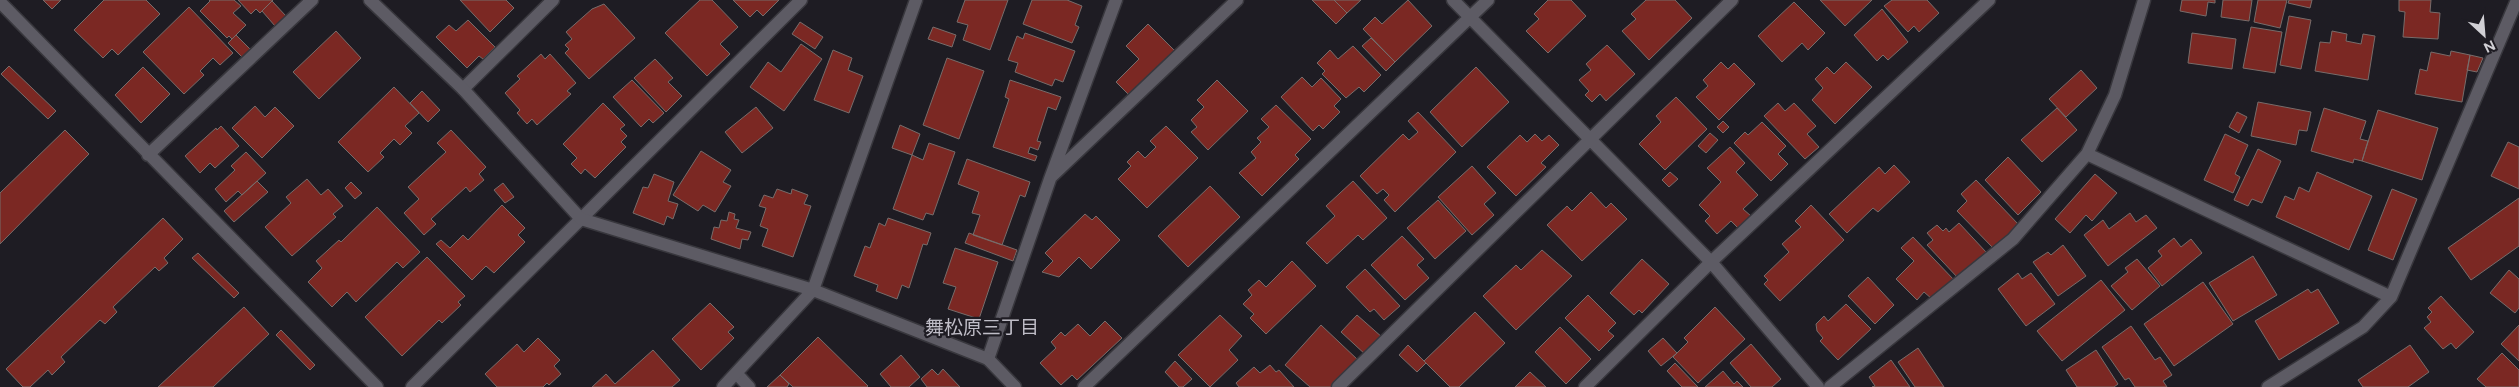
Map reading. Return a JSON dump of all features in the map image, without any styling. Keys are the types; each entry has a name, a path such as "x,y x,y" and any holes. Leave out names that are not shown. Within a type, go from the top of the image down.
{"street":[{"path":"148,155 312,0"},
{"path":"370,0 463,89 581,219 813,290 988,358 1014,387"},
{"path":"463,89 553,0"},
{"path":"412,387 800,0"},
{"path":"723,387 813,290 916,0"},
{"path":"988,358 1050,179 1116,0"},
{"path":"1050,179 1237,0"},
{"path":"1453,0 1471,16 1711,262 1818,387"},
{"path":"1084,387 1488,0"},
{"path":"1338,387 1732,0"},
{"path":"1586,387 1711,262 1989,0"},
{"path":"1830,387 2013,239 2087,154 2115,96 2144,0"},
{"path":"2268,387 2363,327 2392,297 2517,0"},
{"path":"0,2 377,387"},
{"path":"2087,154 2392,297"},
{"path":"737,374 749,387"}],"building":[{"path":"43,0 61,0 52,9"},
{"path":"104,0 146,0 160,14 118,55 112,49 103,58 74,30"},
{"path":"209,0 234,0 241,6 233,13 246,25 232,39 229,36 227,38 200,11"},
{"path":"238,0 273,0 260,13 256,9 251,14"},
{"path":"460,0 506,0 514,8 490,32"},
{"path":"700,0 712,0 738,27 720,44 730,54 707,76 665,33"},
{"path":"733,0 779,0 763,16 757,10 750,17"},
{"path":"965,0 1008,0 990,50 963,40 968,25 957,22"},
{"path":"1032,0 1067,0 1082,6 1075,25 1079,27 1072,43 1023,24"},
{"path":"1312,0 1334,0 1347,13 1336,24"},
{"path":"1334,0 1361,0 1347,13"},
{"path":"1408,0 1432,26 1395,62 1363,29 1375,17 1382,24"},
{"path":"1548,0 1571,0 1586,16 1548,53 1526,31 1539,19 1534,14"},
{"path":"1646,0 1675,0 1692,18 1649,60 1622,31 1636,19 1631,14"},
{"path":"1820,0 1872,0 1845,26"},
{"path":"1892,0 1927,0 1939,13 1919,32 1914,26 1908,32 1884,6"},
{"path":"2182,0 2215,0 2215,3 2208,2 2206,16 2180,11"},
{"path":"2223,0 2252,0 2249,21 2221,17"},
{"path":"2258,0 2287,0 2280,28 2254,22"},
{"path":"2289,0 2312,0 2310,8 2288,3"},
{"path":"2399,0 2431,0 2430,12 2440,13 2438,39 2403,37 2405,12 2399,11"},
{"path":"272,1 286,16 275,26 262,11"},
{"path":"1794,2 1825,33 1808,50 1802,43 1782,62 1758,36"},
{"path":"604,4 635,38 589,79 565,53 569,49 565,45 572,39 566,32 592,9"},
{"path":"189,7 233,53 220,65 213,58 200,71 204,75 184,94 143,52"},
{"path":"1882,9 1908,42 1888,60 1883,55 1877,61 1854,35"},
{"path":"2289,16 2311,20 2301,69 2280,65"},
{"path":"468,20 495,47 483,59 479,56 467,68 436,37 449,25 456,31"},
{"path":"800,22 823,37 815,49 792,34"},
{"path":"1148,24 1175,51 1130,96 1116,82 1139,59 1126,46"},
{"path":"933,27 956,35 952,47 928,39"},
{"path":"2251,27 2282,32 2275,73 2243,68"},
{"path":"336,31 361,58 319,99 293,72"},
{"path":"2332,31 2347,34 2346,41 2361,44 2363,34 2375,36 2368,80 2315,71 2320,42 2330,43"},
{"path":"1025,33 1075,51 1063,82 1055,79 1052,86 1015,72 1018,63 1008,60 1017,36 1023,39"},
{"path":"2192,33 2236,39 2232,69 2188,63"},
{"path":"236,35 251,50 243,58 228,43"},
{"path":"1371,38 1395,62 1386,71 1362,46"},
{"path":"801,44 822,59 784,111 750,87 768,62 781,72"},
{"path":"1607,45 1635,74 1606,101 1600,94 1592,102 1585,95 1589,91 1579,80 1591,70 1586,64"},
{"path":"1353,46 1381,75 1364,92 1359,87 1346,98 1322,74 1325,71 1317,63 1330,50 1338,59"},
{"path":"833,50 852,58 848,70 863,76 849,113 814,100"},
{"path":"2451,51 2470,55 2462,102 2415,94 2420,69 2427,71 2431,52 2450,56"},
{"path":"541,54 545,59 550,54 576,83 567,91 571,94 537,125 532,119 527,124 517,113 520,110 505,93 520,79 517,76"},
{"path":"2470,55 2483,58 2477,72 2467,70"},
{"path":"947,58 984,71 959,139 923,125"},
{"path":"655,59 673,78 668,82 682,96 666,112 634,78"},
{"path":"1721,62 1728,69 1734,63 1755,84 1719,120 1696,97 1708,86 1703,80"},
{"path":"1846,62 1872,87 1835,124 1812,100 1823,88 1815,79 1827,67 1834,74"},
{"path":"9,66 56,111 48,119 1,74"},
{"path":"143,67 170,94 141,123 115,95"},
{"path":"1476,67 1509,102 1462,147 1430,112"},
{"path":"2081,70 2097,88 2066,117 2049,99"},
{"path":"1302,77 1312,87 1321,78 1341,99 1334,106 1340,112 1323,129 1319,125 1313,131 1281,97"},
{"path":"632,80 664,113 653,123 649,119 641,127 613,97"},
{"path":"1010,80 1061,97 1056,110 1048,107 1037,141 1041,142 1038,150 1030,147 1028,153 1037,156 1035,161 993,147 1009,99 1005,97"},
{"path":"1217,80 1248,111 1208,150 1191,132 1197,127 1191,120 1204,107 1197,100"},
{"path":"394,87 419,113 405,126 412,133 400,145 394,139 380,153 384,157 368,172 338,142"},
{"path":"422,91 440,110 428,122 410,103"},
{"path":"1676,97 1707,129 1665,170 1639,144 1661,122 1656,116"},
{"path":"2258,102 2311,112 2307,131 2299,130 2296,145 2251,136"},
{"path":"603,103 625,125 620,129 627,136 621,142 626,147 595,178 585,169 581,174 571,164 577,158 563,144"},
{"path":"1778,103 1785,111 1794,103 1816,126 1807,134 1819,147 1805,159 1764,116"},
{"path":"1276,105 1311,139 1295,155 1299,159 1262,196 1239,173 1256,158 1251,152 1261,142 1257,138 1269,127 1261,119"},
{"path":"255,106 265,117 275,107 294,126 262,158 232,128"},
{"path":"756,107 773,128 742,153 725,132"},
{"path":"2057,108 2077,130 2042,162 2021,140"},
{"path":"2324,108 2366,121 2360,139 2368,141 2362,161 2354,159 2353,163 2311,151"},
{"path":"2378,110 2438,128 2422,180 2362,161"},
{"path":"1418,112 1456,152 1395,212 1384,200 1389,195 1383,189 1377,194 1360,176 1403,134 1409,140 1418,132 1408,121"},
{"path":"2237,112 2247,117 2239,133 2229,127"},
{"path":"1723,121 1729,127 1723,133 1717,127"},
{"path":"1762,122 1786,146 1778,154 1788,164 1771,181 1734,143 1745,132 1748,135"},
{"path":"900,125 920,134 912,155 892,148"},
{"path":"221,126 239,146 215,168 210,163 200,173 185,156 216,128 217,130"},
{"path":"1166,126 1198,158 1147,208 1118,179 1131,166 1127,162 1138,151 1145,158 1156,147 1150,141"},
{"path":"65,130 89,154 0,244 0,193"},
{"path":"451,130 486,167 479,174 484,180 470,192 466,187 431,219 436,224 424,235 404,213 419,199 408,187 446,152 437,143"},
{"path":"1710,133 1718,140 1706,153 1698,146"},
{"path":"1535,134 1542,141 1549,135 1559,145 1541,163 1546,167 1516,196 1487,167 1520,135 1527,142"},
{"path":"2225,134 2248,145 2235,174 2240,177 2233,193 2204,180"},
{"path":"2508,142 2519,147 2519,189 2491,176"},
{"path":"929,143 955,152 933,215 926,213 923,220 893,209 912,155 923,160"},
{"path":"1730,147 1745,163 1736,172 1758,195 1743,209 1751,216 1738,228 1731,221 1717,234 1705,221 1710,216 1699,205 1721,182 1707,168"},
{"path":"2258,149 2281,161 2262,203 2252,199 2248,206 2234,200"},
{"path":"701,151 731,170 723,182 731,186 715,212 703,205 698,211 673,195"},
{"path":"246,152 266,173 242,195 238,191 226,202 215,189 235,170 231,166"},
{"path":"2008,157 2041,192 2018,215 1985,180"},
{"path":"967,159 1030,182 1025,197 1020,195 1002,245 973,235 980,215 972,213 979,192 958,184"},
{"path":"1894,165 1910,182 1878,212 1873,208 1847,233 1829,214 1879,167 1885,174"},
{"path":"1472,166 1496,193 1484,204 1494,215 1472,235 1438,197"},
{"path":"1670,172 1678,179 1669,187 1662,180"},
{"path":"2317,172 2372,196 2349,250 2276,217 2285,196 2294,200 2299,187 2309,192"},
{"path":"654,174 674,182 668,201 678,204 673,219 667,216 664,225 633,213 643,187 648,188"},
{"path":"2095,174 2117,193 2092,221 2086,215 2070,233 2055,219"},
{"path":"307,179 321,195 328,189 343,206 333,214 336,217 292,256 265,227 291,203 286,197"},
{"path":"1976,180 2019,225 1994,249 1957,211 1967,201 1961,194"},
{"path":"257,181 268,192 234,222 224,211"},
{"path":"1353,181 1387,218 1363,240 1358,235 1327,264 1306,243 1335,216 1326,206"},
{"path":"351,182 362,193 355,199 345,188"},
{"path":"503,183 514,197 505,203 494,190"},
{"path":"1210,186 1240,217 1188,267 1158,236"},
{"path":"777,189 791,194 792,189 808,195 804,204 811,206 793,257 762,246 768,229 760,226 766,208 759,206 764,195 773,198"},
{"path":"2392,189 2417,199 2393,260 2368,250"},
{"path":"1591,192 1606,208 1611,203 1627,219 1582,261 1547,225 1567,206 1572,211"},
{"path":"2519,198 2519,246 2471,280 2448,248"},
{"path":"1438,200 1466,231 1435,259 1407,228"},
{"path":"502,205 525,228 518,235 525,242 494,273 486,266 472,280 436,244 441,240 450,248 463,235 468,240"},
{"path":"1811,205 1844,240 1780,301 1764,284 1768,280 1764,276 1789,252 1782,244 1801,227 1795,221"},
{"path":"377,207 420,252 403,268 397,262 356,302 347,292 332,307 308,282 322,268 316,261 339,240 341,242"},
{"path":"729,212 735,214 734,219 739,220 736,228 751,232 748,240 742,239 740,249 711,239 714,227 719,228 721,220 727,221"},
{"path":"2130,213 2136,222 2146,215 2157,228 2108,266 2084,235 2103,220 2109,229"},
{"path":"1085,214 1092,220 1096,216 1120,240 1091,269 1079,257 1059,277 1042,272 1053,261 1045,253"},
{"path":"163,218 183,239 164,258 168,263 159,271 155,267 113,307 117,312 105,324 100,320 61,357 65,362 52,375 48,370 30,387 23,387 6,369"},
{"path":"888,218 931,233 927,245 923,244 909,288 902,285 897,299 876,291 878,285 854,276 865,246 870,248 879,223 885,226"},
{"path":"1959,223 1986,252 1958,278 1927,245 1933,240 1927,233 1937,225 1943,231 1946,228 1949,232"},
{"path":"969,233 1017,250 1013,261 965,243"},
{"path":"1402,236 1424,259 1417,265 1429,278 1405,300 1371,265"},
{"path":"1913,237 1955,281 1932,299 1924,292 1917,300 1896,279 1914,261 1901,248"},
{"path":"2174,238 2181,247 2191,239 2202,253 2162,286 2148,268 2162,256 2158,251"},
{"path":"2063,245 2086,276 2058,296 2033,262 2048,252 2051,255"},
{"path":"955,248 998,262 979,319 948,309 956,287 943,283"},
{"path":"1542,250 1572,276 1516,330 1483,296 1516,265 1521,270"},
{"path":"198,253 239,293 234,298 192,258"},
{"path":"2253,256 2277,295 2233,321 2209,283"},
{"path":"427,257 465,296 458,302 461,305 442,323 439,320 402,356 365,317"},
{"path":"1642,259 1669,284 1642,313 1639,310 1634,315 1610,293"},
{"path":"2137,259 2160,286 2132,310 2111,286 2128,272 2125,268"},
{"path":"1292,261 1316,286 1266,334 1250,318 1254,314 1243,304 1252,295 1248,290 1259,280 1266,287"},
{"path":"1365,269 1400,306 1384,320 1374,309 1370,312 1346,287"},
{"path":"2509,270 2519,279 2519,308 2515,313 2490,293"},
{"path":"2018,273 2022,279 2031,273 2055,304 2026,326 1998,289"},
{"path":"1868,277 1894,305 1875,324 1848,296"},
{"path":"2101,280 2125,310 2062,361 2037,331"},
{"path":"2203,282 2233,324 2174,366 2144,324"},
{"path":"2308,289 2311,293 2318,289 2339,323 2279,360 2255,321"},
{"path":"1588,295 1616,323 1608,331 1614,336 1599,351 1565,318"},
{"path":"2441,296 2474,332 2456,349 2451,343 2443,349 2424,328 2431,322 2427,317 2432,312 2428,308"},
{"path":"710,303 734,327 728,332 734,338 701,370 672,339"},
{"path":"1846,304 1871,329 1838,360 1820,341 1823,338 1817,331 1816,324 1824,316 1828,321"},
{"path":"244,307 269,334 213,387 158,387"},
{"path":"1715,307 1745,339 1698,383 1673,357 1688,342 1684,338"},
{"path":"1475,312 1505,343 1459,387 1450,387 1424,361"},
{"path":"1220,315 1242,336 1229,350 1238,360 1210,387 1178,355"},
{"path":"1357,315 1383,338 1367,356 1341,332"},
{"path":"1105,321 1122,338 1077,380 1072,375 1061,385 1040,363 1056,348 1051,342 1061,332 1065,336 1078,324 1090,336"},
{"path":"1321,325 1358,360 1333,387 1310,387 1285,365"},
{"path":"2519,325 2519,361 2501,344"},
{"path":"2131,326 2155,360 2160,357 2172,375 2163,381 2167,387 2135,387 2129,378 2125,380 2102,347"},
{"path":"1560,327 1591,359 1566,384 1535,352"},
{"path":"281,330 315,365 310,370 276,335"},
{"path":"818,337 867,387 793,387 780,375"},
{"path":"538,338 560,360 554,366 561,374 549,385 547,383 543,387 497,387 485,374 517,344 524,352"},
{"path":"1663,338 1677,353 1661,366 1648,351"},
{"path":"1751,344 1781,379 1772,387 1751,387 1730,363"},
{"path":"1408,345 1426,363 1417,372 1399,355"},
{"path":"2410,345 2429,372 2408,387 2363,387 2358,380"},
{"path":"1918,348 1944,387 1915,387 1898,362"},
{"path":"653,350 680,380 672,387 592,387 606,374 615,384"},
{"path":"2096,350 2118,384 2114,387 2077,387 2066,370"},
{"path":"2502,353 2519,370 2519,387 2486,387 2477,379"},
{"path":"901,355 920,377 909,387 891,387 880,374"},
{"path":"1891,360 1910,387 1872,387 1875,386 1869,377"},
{"path":"1175,361 1192,379 1183,387 1179,387 1165,372"},
{"path":"1675,363 1698,387 1682,387 1667,371"},
{"path":"1270,365 1276,372 1279,370 1294,387 1239,387 1236,383 1254,367 1260,373"},
{"path":"932,369 938,375 943,369 960,387 927,387 921,379"},
{"path":"1723,371 1734,384 1737,381 1743,387 1705,387"},
{"path":"1530,372 1546,387 1515,387"},
{"path":"780,375 789,384 787,387 767,387"}],"district":[{"name":"舞松原三丁目","path":"982,327"}]}
